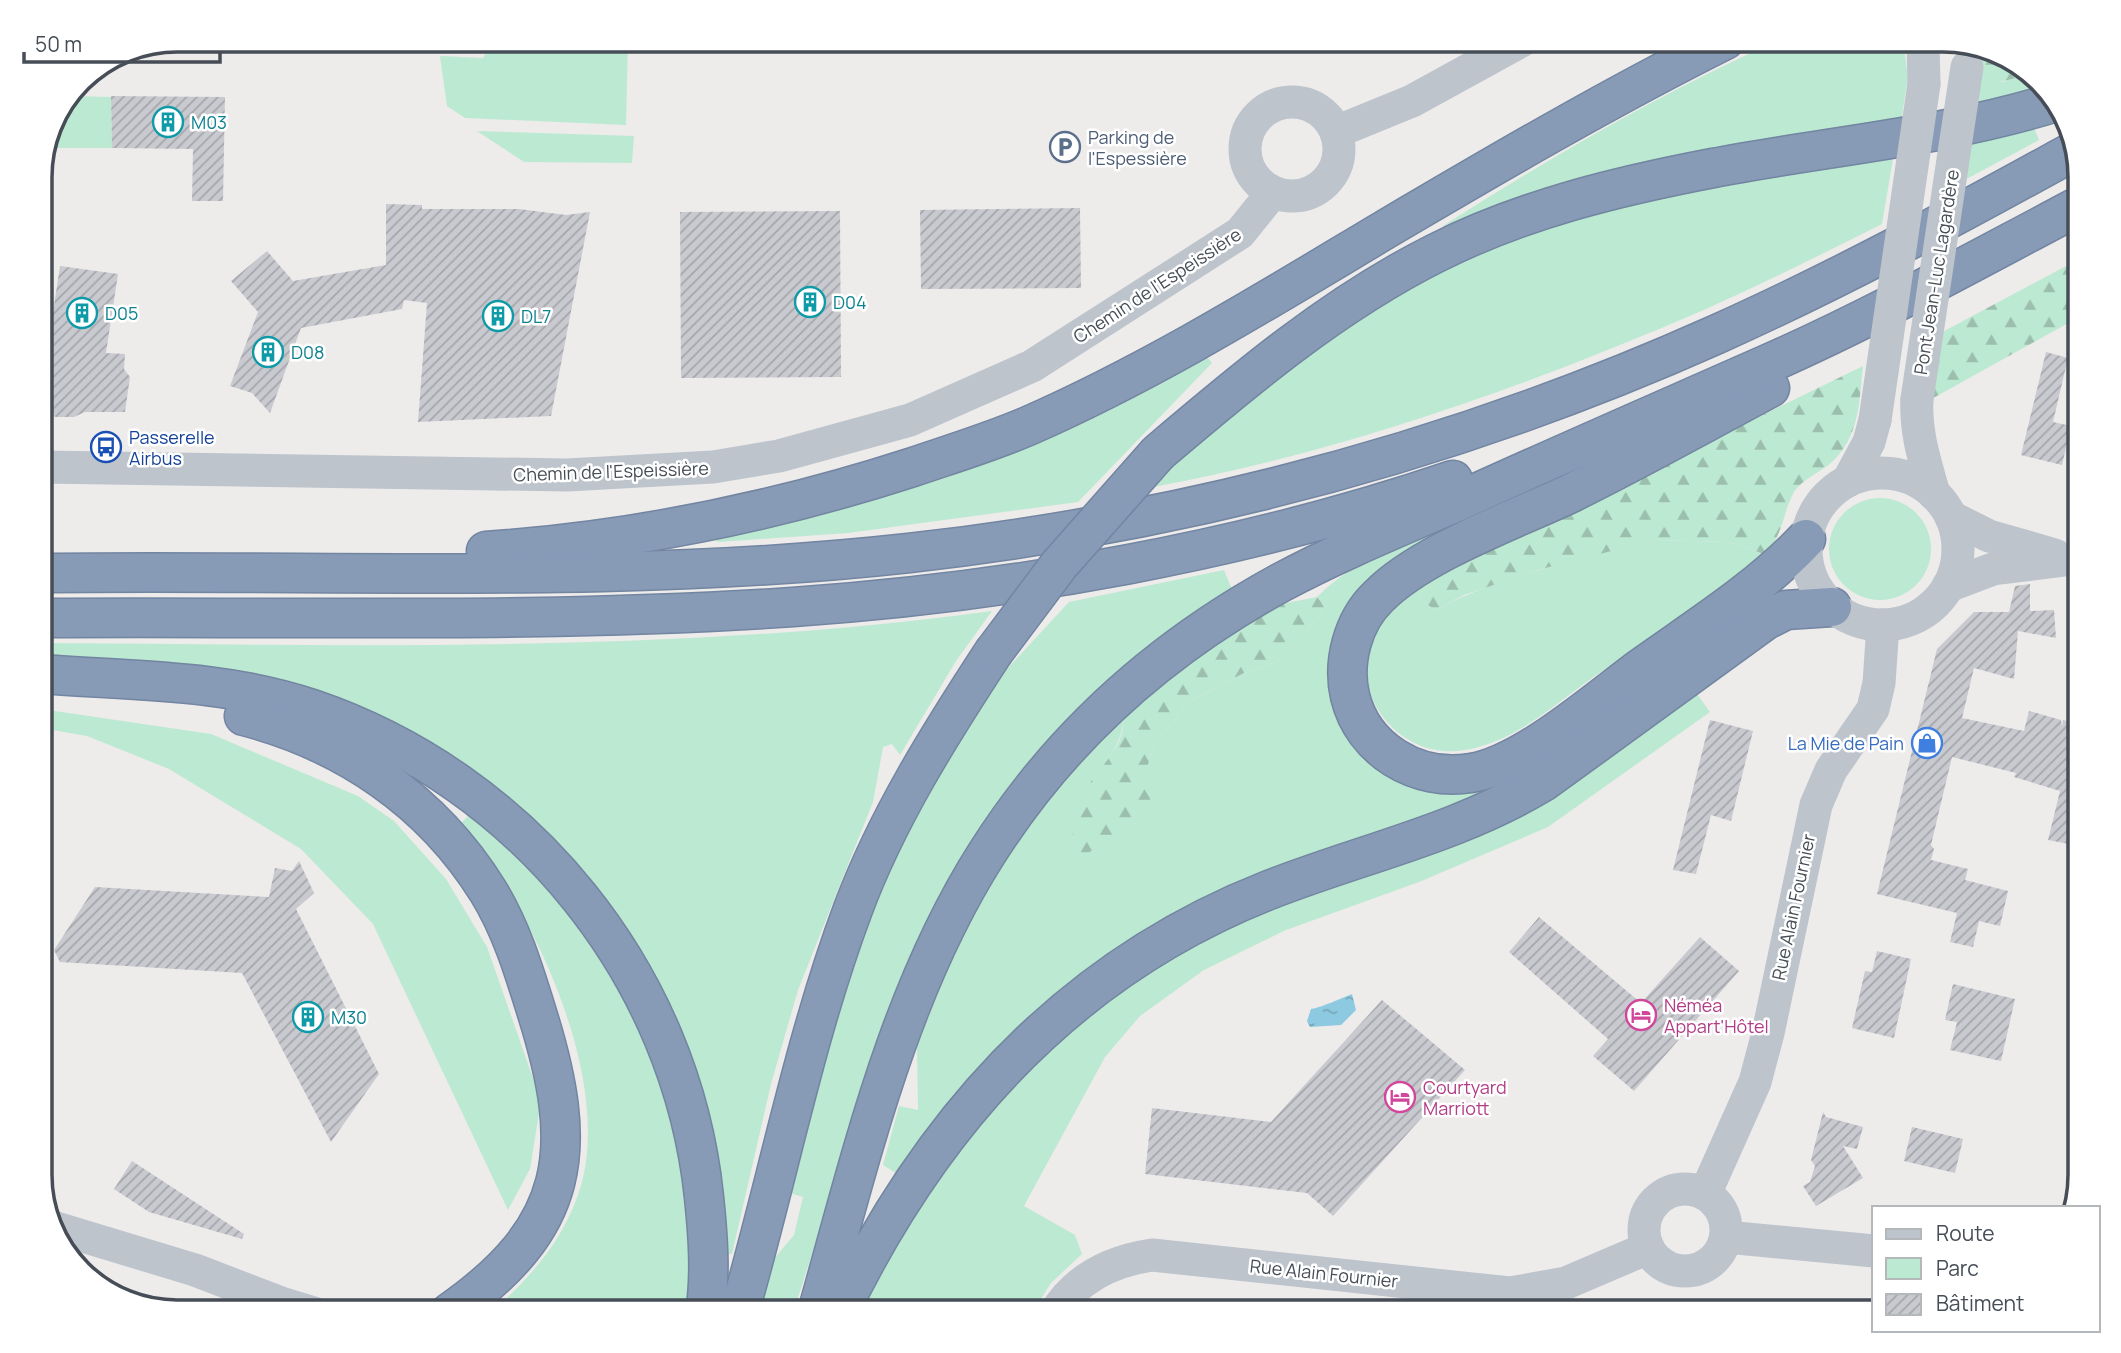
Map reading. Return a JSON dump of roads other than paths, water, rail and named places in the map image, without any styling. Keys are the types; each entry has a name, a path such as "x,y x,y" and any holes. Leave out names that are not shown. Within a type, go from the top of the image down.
{"highway":[{"path":"173,572 552,546 628,537 835,493 1024,428 1100,393 1256,309 1489,168 1605,102 1702,52"},
{"path":"1158,453 1213,406 1329,317 1435,254 1517,218 1639,183 1933,131 2045,105"},
{"path":"53,573 393,576 676,571 911,553 1103,525 1170,512 1324,474 1427,444 1629,371 1844,274 2066,155"},
{"path":"742,1300 817,1015 854,907 902,803 944,726 993,653 1059,565 1158,453 1287,328 1489,168"},
{"path":"821,1300 865,1141 937,945 964,891 989,850 1047,771 1086,727 1152,667 1182,644 1283,581 1334,555 1775,361 2068,212"},
{"path":"1806,539 1765,578 1542,740 1490,767 1453,775 1409,766 1381,748 1355,711 1348,681 1353,638 1378,597 1403,577 1770,388 2040,226"},
{"path":"53,618 654,613 793,607 922,595 1105,567 1260,534 1441,484 1660,411"},
{"path":"845,1300 900,1198 943,1139 1003,1069 1096,988 1203,920 1267,891 1430,837 1507,803 1543,782 1766,620 1786,610 1832,607"},
{"path":"53,675 201,684 310,708 356,725 428,763 502,816 534,846 566,877 613,940 662,1032 680,1078 701,1163 708,1261 706,1300"},
{"path":"53,682 268,722 342,752 405,796 435,824 488,892 513,941 540,1020 561,1106 562,1144 555,1183 528,1238 484,1287 466,1300"}],"street":[{"path":"1336,132 1412,101 1501,52"},
{"path":"1848,481 1870,442 1875,420 1924,84 1923,52"},
{"name":"Pont Jean-Luc Lagardère","path":"1942,505 1920,445 1916,418 1917,399 1969,58"},
{"path":"1281,104 1304,104 1317,109 1336,132 1339,148 1337,163 1324,183 1304,195 1288,196 1273,192 1255,178 1246,159 1248,131 1261,113 1281,104"},
{"name":"Chemin de l'Espeissière","path":"53,467 567,475 713,467 779,456 910,420 1032,366 1240,233 1273,192"},
{"path":"1942,505 1958,552 1948,586 1921,614 1909,620 1883,625 1856,620 1832,607 1818,590 1809,571 1806,539 1812,519 1823,501 1848,481 1863,475 1894,474 1909,478 1942,505 1989,536 2068,556"},
{"path":"1948,586 1993,569 2068,559"},
{"name":"Rue Alain Fournier","path":"1705,1194 1755,1082 1768,1033 1816,805 1831,770 1873,709 1879,683 1883,625"},
{"path":"1681,1189 1705,1194 1713,1199 1724,1217 1726,1237 1721,1251 1711,1262 1698,1269 1683,1271 1669,1268 1657,1260 1648,1248 1644,1221 1659,1198 1681,1189"},
{"path":"66,1231 195,1270 276,1300"},
{"path":"1726,1237 1872,1251"},
{"name":"Rue Alain Fournier","path":"1065,1300 1079,1283 1104,1267 1127,1259 1152,1255 1510,1293 1566,1283 1648,1248"},
{"path":"240,1288 256,1300"}],"water":[{"path":"1352,994 1356,1010 1341,1025 1310,1027 1307,1021 1311,1009"}],"place":[{"name":"M03","path":"168,122"},
{"name":"Parking de l'Espessière","path":"1065,147"},
{"name":"D04","path":"810,302"},
{"name":"D05","path":"82,313"},
{"name":"DL7","path":"498,316"},
{"name":"D08","path":"268,352"},
{"name":"Passerelle Airbus","path":"106,447"},
{"name":"La Mie de Pain","path":"1927,743"},
{"name":"Néméa Appart'Hôtel","path":"1641,1015"},
{"name":"M30","path":"308,1017"},
{"name":"Courtyard Marriott","path":"1400,1097"}]}
